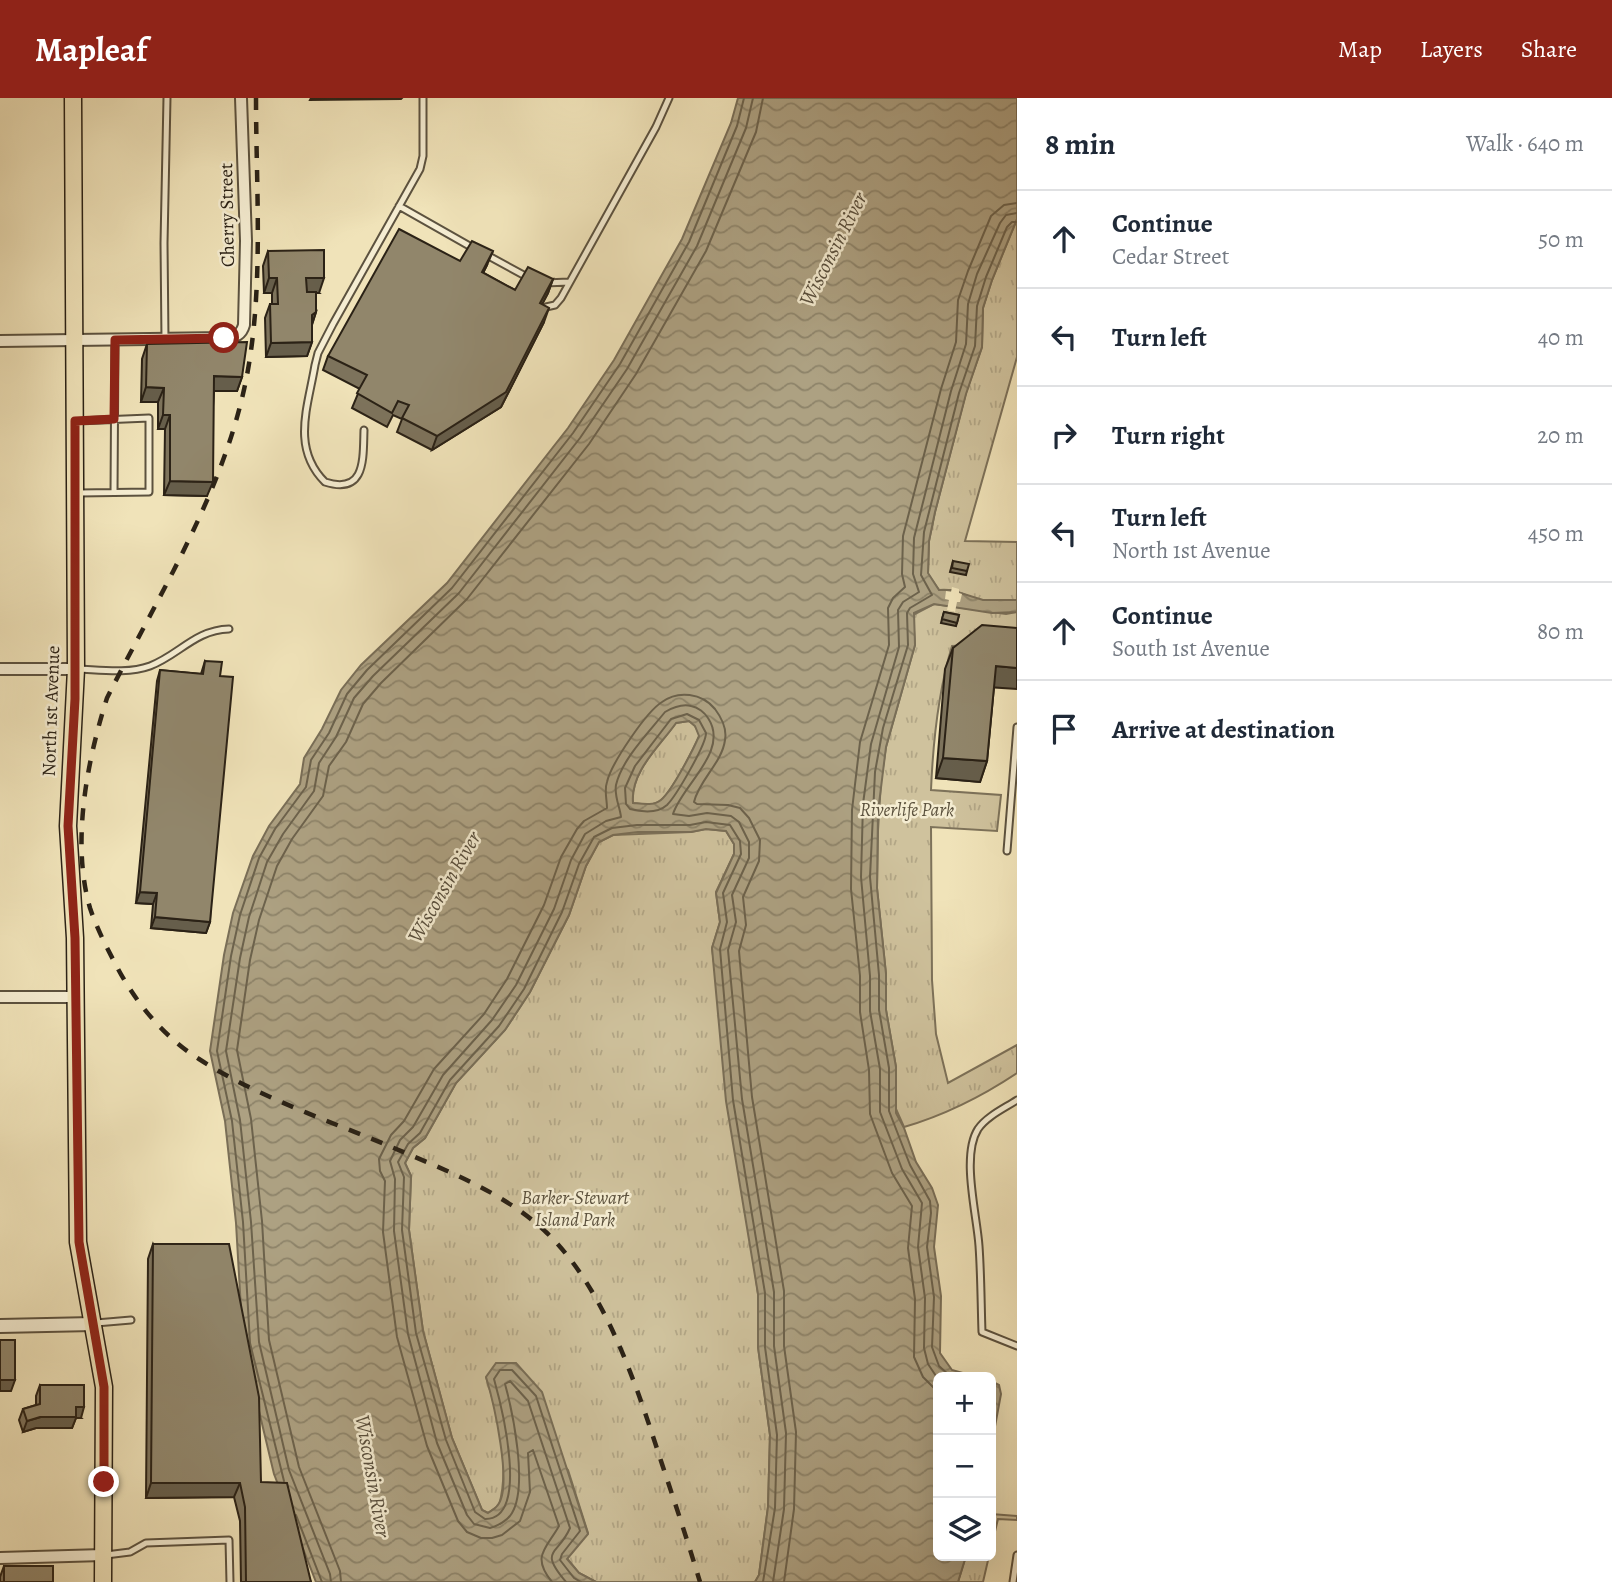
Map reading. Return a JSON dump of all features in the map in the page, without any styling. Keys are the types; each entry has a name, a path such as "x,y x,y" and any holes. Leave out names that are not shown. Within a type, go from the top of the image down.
{"main road":[{"name":"North 1st Avenue","path":"73,98 76,669 68,826 75,925 79,1242 104,1387 103,1582"}],"street":[{"name":"Cherry Street","path":"165,339 224,338 237,336 242,332 246,240 241,98"},
{"path":"0,341 165,339"},
{"path":"0,669 76,669"},
{"path":"0,997 76,997"},
{"path":"0,1325 93,1324"},
{"path":"0,1558 103,1555"}],"lane":[{"path":"165,339 167,98"},
{"path":"364,430 361,469 353,482 347,485 325,482 309,462 304,442 318,353 420,169 423,156 423,98"},
{"path":"546,307 557,304 656,127 669,98"},
{"path":"399,206 519,274 540,283 569,282"},
{"path":"114,492 115,340"},
{"path":"75,421 149,418 149,492 75,493"},
{"path":"76,669 137,670 153,665 198,637 216,629 229,629"},
{"path":"1007,851 1008,830 1014,804 1017,727"},
{"path":"1008,830 1017,830"},
{"path":"1017,1100 984,1122 976,1132 971,1160 971,1186 979,1244 982,1332 1017,1346"},
{"path":"93,1324 131,1320"},
{"path":"103,1555 119,1555 146,1544 229,1540 230,1582"},
{"path":"1013,1582 1017,1555"}],"green space":[{"path":"1017,219 1017,357 965,541 1017,542 1017,600 987,601 954,591 939,590 928,574 929,541 966,393 982,347 983,308"},
{"name":"Riverlife Park","path":"934,604 1006,614 1017,612 1017,643 952,646 940,699 933,754 931,790 1001,795 997,831 931,827 932,980 936,1034 948,1083 1017,1045 1017,1073 962,1104 904,1127 896,1109 896,1067 886,1010 886,974 877,888 878,831 886,747 915,645 913,615"},
{"path":"689,721 700,735 671,788 655,804 633,803 636,781 647,760 676,723"},
{"name":"Barker-Stewart Island Park","path":"706,829 726,831 734,844 734,854 716,892 720,922 712,948 758,1294 758,1347 770,1435 768,1507 759,1575 755,1582 596,1582 579,1573 567,1558 588,1533 568,1470 486,1377 501,1441 503,1474 499,1505 488,1513 482,1510 452,1438 423,1331 409,1230 411,1176 405,1163 413,1148 425,1138 456,1083 505,1030 530,992 569,915 586,866 599,842 613,835"},
{"path":"996,1514 1017,1516 1017,1520 998,1519 996,1527"},
{"path":"964,1561 988,1561 983,1582 958,1582"}],"water":[{"name":"Wisconsin River","path":"738,98 1017,98 1017,219 983,308 982,347 966,394 935,512 929,541 928,573 939,590 951,590 983,600 1017,600 1017,612 992,613 934,604 914,613 915,645 886,747 878,812 877,888 886,974 886,1010 896,1067 896,1113 916,1162 932,1188 938,1205 934,1247 941,1296 940,1353 952,1370 959,1372 933,1372 933,1561 964,1561 958,1582 755,1582 759,1575 768,1507 770,1435 758,1347 758,1294 726,1101 712,948 720,922 716,893 734,854 734,844 726,831 706,829 613,835 599,842 586,866 569,915 530,992 505,1030 456,1083 425,1138 413,1148 405,1163 411,1176 409,1230 423,1331 452,1438 482,1510 488,1513 497,1506 502,1497 503,1482 500,1444 486,1377 496,1363 516,1363 542,1392 588,1534 567,1559 579,1573 596,1582 316,1582 274,1474 243,1344 236,1223 225,1121 210,1051 233,913 253,856 269,826 300,784 304,758 341,690 361,665 447,583 568,428 614,360 682,239 731,123","holes":["689,721 695,726 699,736 666,795 655,803 633,803 633,792 641,770 676,723"]},
{"path":"996,1384 1001,1394 996,1421"}],"pier":[{"path":"952,587 959,589 962,594 955,612 947,610 949,600 945,599 946,591 951,592"}],"building":[{"path":"399,229 460,261 472,241 493,251 482,272 515,290 528,267 553,279 540,303 549,308 506,392 437,436 402,418 409,405 398,401 392,413 357,393 367,375 328,356"},
{"path":"324,250 324,278 306,278 307,292 316,292 316,312 312,315 312,342 271,343 270,304 278,304 277,278 269,278 268,251"},
{"path":"247,342 242,377 214,376 213,482 170,481 170,415 163,415 164,388 146,387 147,344"},
{"path":"953,561 969,564 967,571 952,568"},
{"path":"944,612 959,615 957,623 942,619"},
{"path":"982,625 1017,628 1017,668 996,666 987,761 943,758 953,648"},
{"path":"205,661 222,662 220,676 233,677 210,922 155,917 157,893 140,892 160,670 203,674"},
{"path":"153,1244 229,1244 259,1397 261,1482 287,1483 311,1582 246,1582 245,1507 240,1483 151,1483"},
{"path":"0,1340 15,1340 15,1380 0,1380"},
{"path":"40,1385 84,1385 84,1407 76,1407 76,1417 40,1417 27,1421 23,1409 40,1404"},
{"path":"4,1566 53,1566 53,1582 4,1582"}],"railway":[{"path":"256,98 257,284 250,358 243,394 232,434 202,512 107,698 93,748 84,802 82,857 90,908 106,946 133,993 163,1030 186,1050 267,1096 450,1172 492,1193 530,1218 568,1256 603,1311 630,1372 700,1582"}],"route":[{"path":"104,1482 104,1387 79,1242 75,938 68,826 75,699 75,421 114,419 115,340 224,338"}]}
